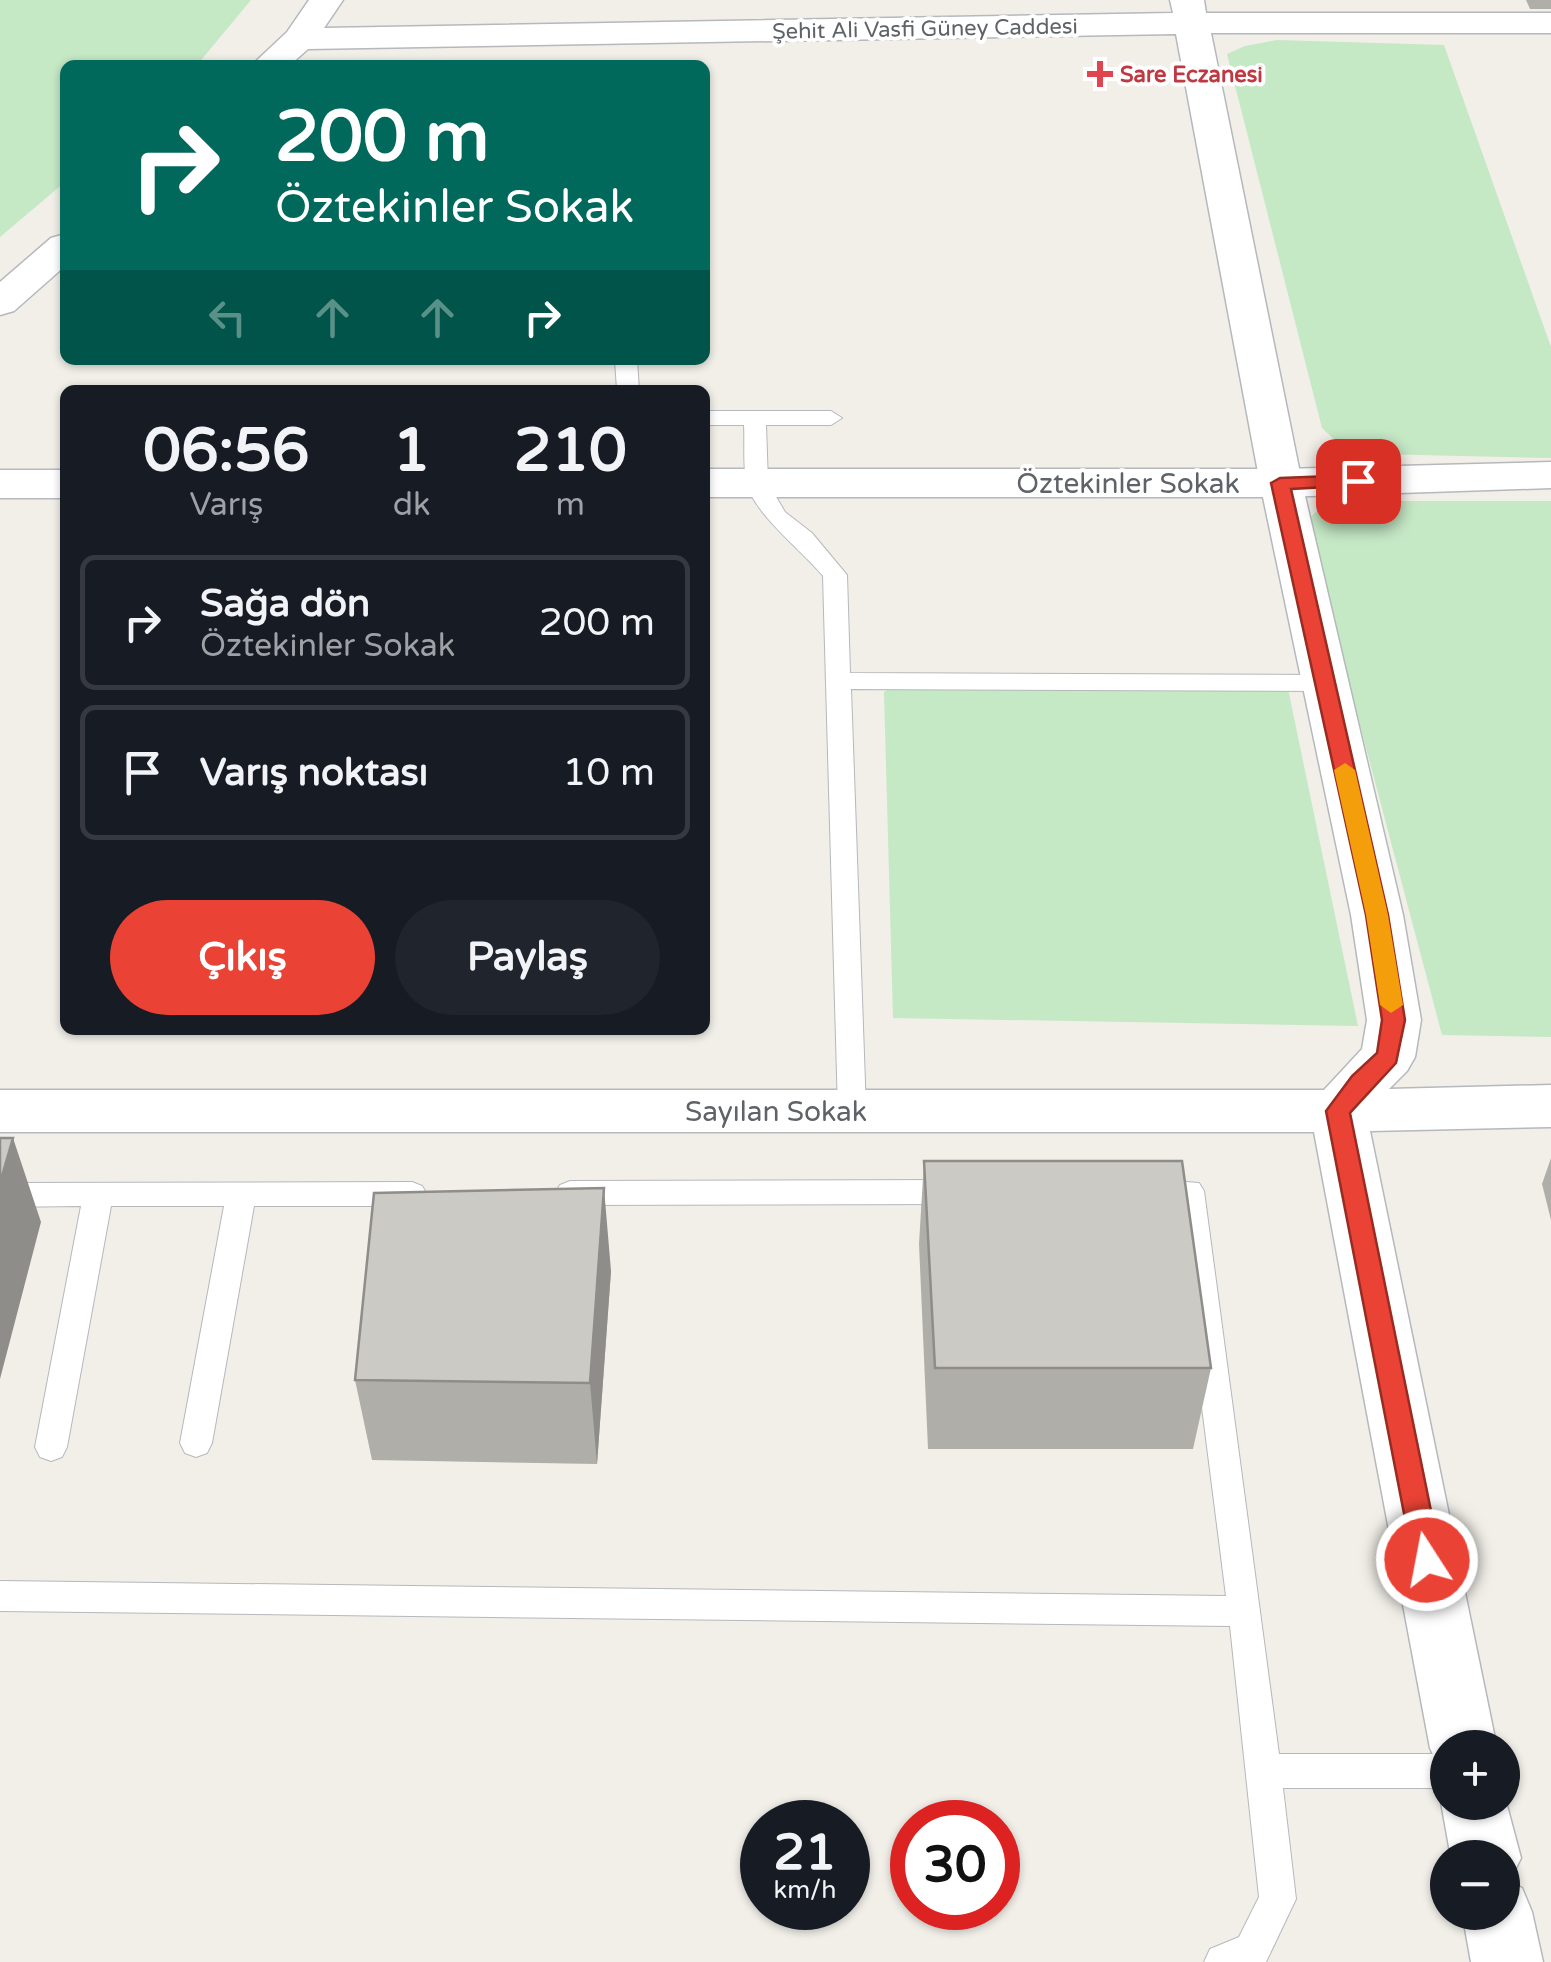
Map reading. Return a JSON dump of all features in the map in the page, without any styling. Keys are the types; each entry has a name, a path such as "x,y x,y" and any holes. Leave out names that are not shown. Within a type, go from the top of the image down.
{"street":[{"path":"275,60 299,39 326,0"},
{"path":"1190,12 1280,483 1377,915 1394,1020 1388,1057 1360,1082 1338,1111 1460,1730"},
{"name":"Şehit Ali Vasfi Güney Caddesi","path":"299,39 1190,12 1551,23"},
{"path":"0,303 60,250"},
{"name":"Öztekinler Sokak","path":"710,483 1280,483 1551,475"},
{"path":"0,484 60,484"},
{"name":"Sayılan Sokak","path":"0,1111 1338,1111 1551,1106"},
{"path":"1501,1930 1507,1962"}],"lane":[{"path":"710,418 831,418"},
{"path":"756,419 757,482 776,516 804,538 835,575 852,999 852,1111"},
{"path":"837,682 1326,683"},
{"path":"1110,1191 1189,1191 1245,1611 1278,1899 1252,1950 1223,1962"},
{"path":"537,1193 991,1192"},
{"path":"50,1447 98,1194"},
{"path":"196,1443 241,1194"},
{"path":"0,1195 438,1194"},
{"path":"0,1596 1245,1611"},
{"path":"1263,1771 1430,1771"}],"green space":[{"path":"0,0 251,0 201,60 60,60 60,186 0,237"},
{"path":"1277,40 1444,45 1551,347 1551,458 1376,454 1339,444 1322,428 1227,54"},
{"path":"1328,501 1551,501 1551,1037 1442,1035 1306,521"},
{"path":"899,683 1287,684 1358,1026 893,1018 884,692"}],"building":[{"path":"0,1138 13,1138 0,1183"},
{"path":"924,1161 1182,1161 1211,1368 935,1368"},
{"path":"604,1188 590,1383 355,1380 374,1193"}],"slow traffic":[{"path":"1345,770 1377,915 1391,1005"}],"place":[{"name":"Sare Eczanesi","path":"1100,74"}],"route":[{"path":"1358,481 1280,483 1377,915 1394,1020 1388,1057 1360,1082 1338,1111 1427,1560"}]}
